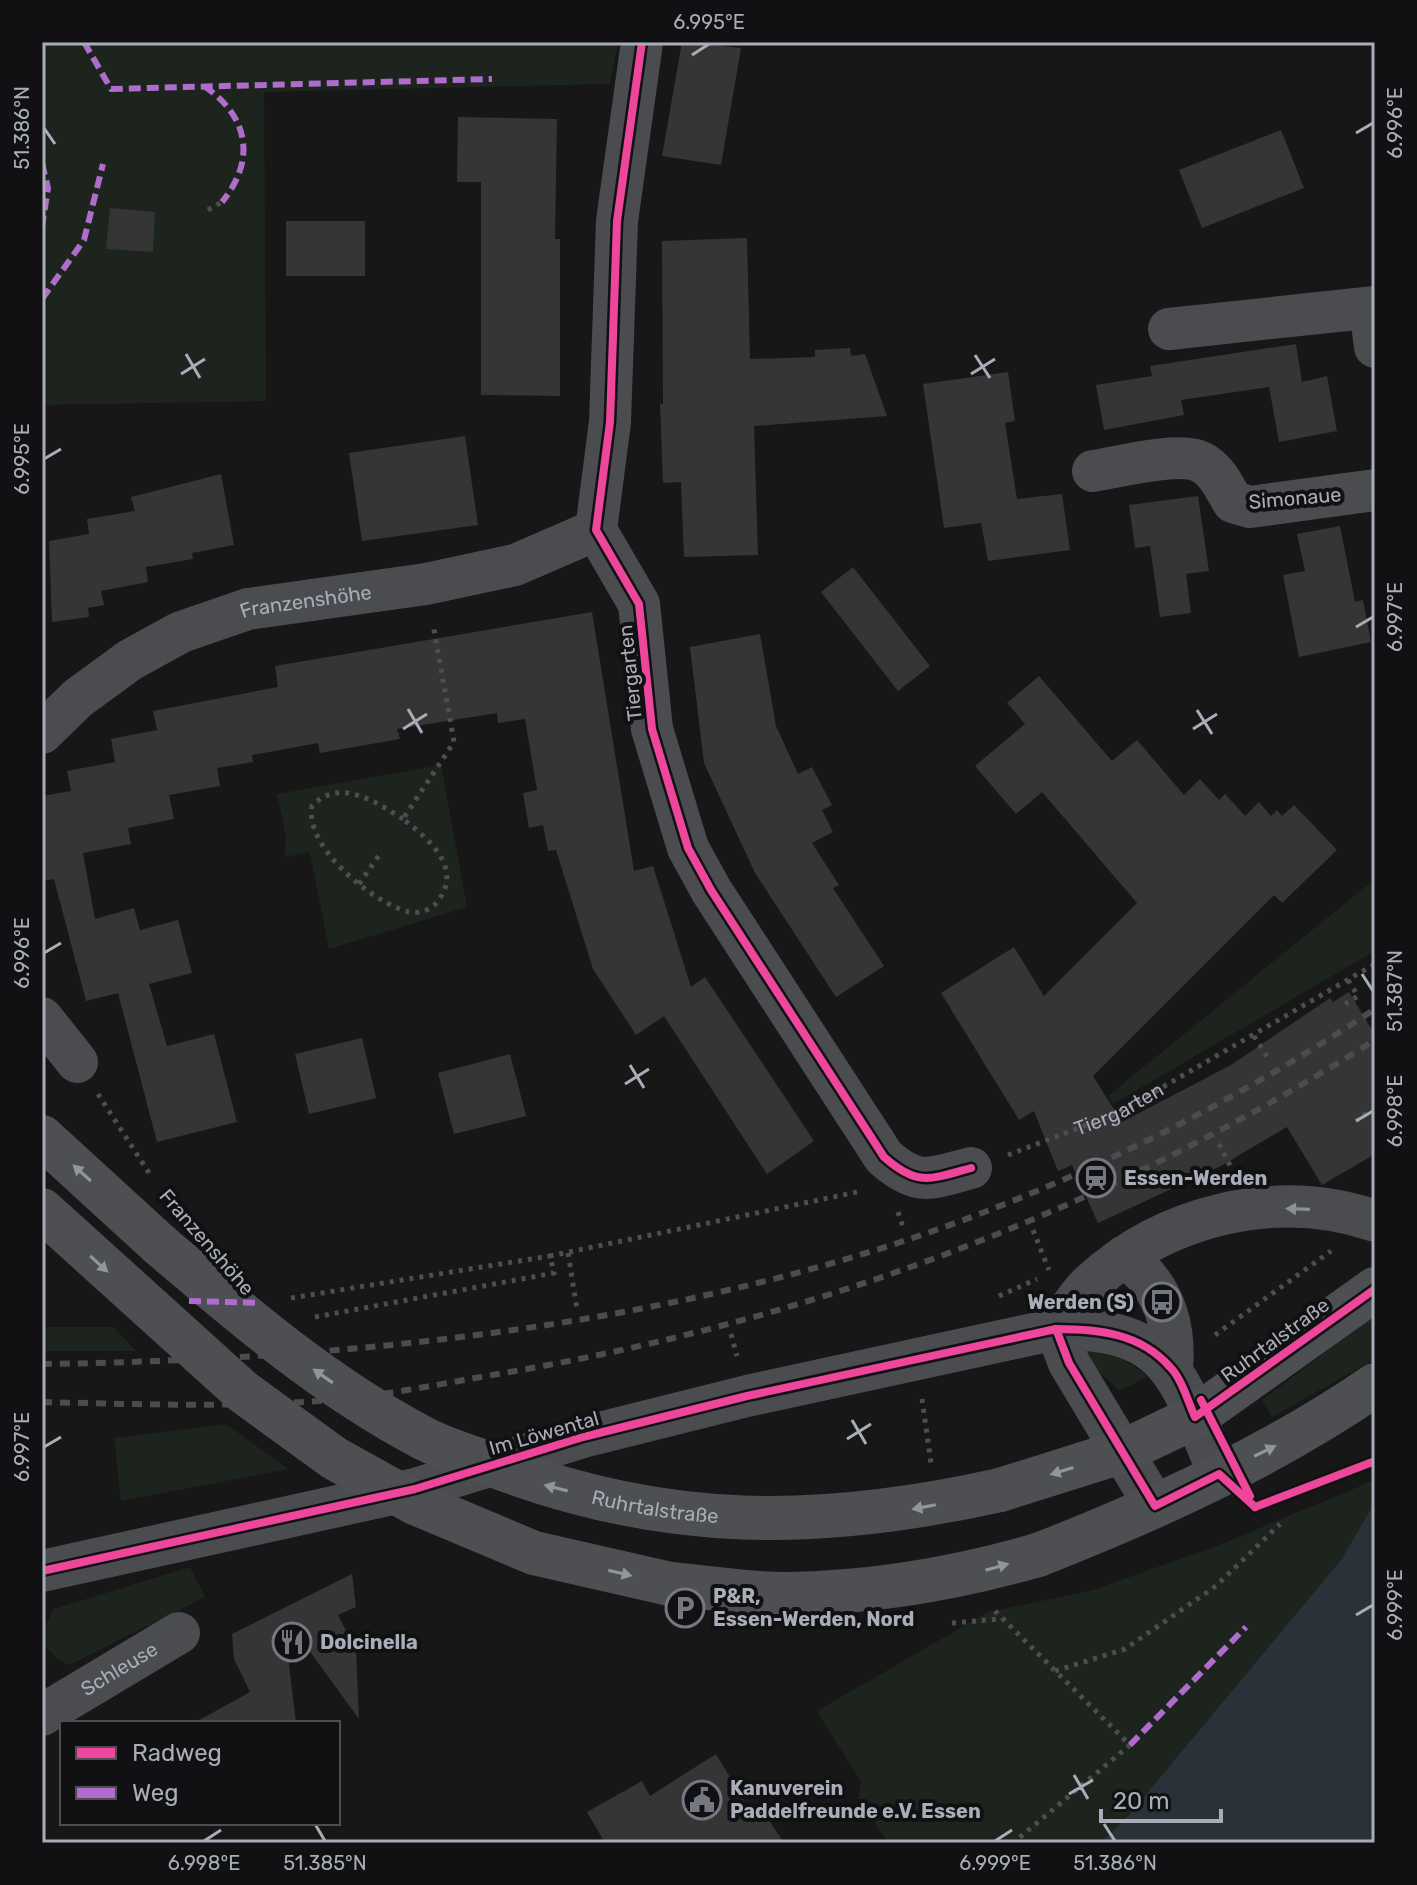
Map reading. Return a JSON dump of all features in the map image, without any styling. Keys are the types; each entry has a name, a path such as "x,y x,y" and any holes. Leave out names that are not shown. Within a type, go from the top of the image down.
{"main road":[{"name":"Ruhrtalstraße","path":"42,1137 266,1314 327,1380 424,1439 550,1487 686,1515 799,1520 916,1509 1000,1490 1124,1451 1195,1417 1375,1289"},
{"path":"42,1210 143,1305 242,1391 334,1458 415,1503 534,1553 670,1584 784,1594 886,1588 971,1574 1038,1555 1155,1506 1312,1429 1375,1385"},
{"path":"1312,1429 1375,1422"}],"street":[{"path":"596,530 610,422 617,221 642,42"},
{"path":"1169,329 1373,320"},
{"name":"Simonaue","path":"1093,471 1178,459 1199,460 1216,473 1233,502 1250,507 1375,490"},
{"name":"Franzenshöhe","path":"42,733 78,698 130,660 181,632 248,609 426,584 515,565 596,530"},
{"name":"Tiergarten","path":"596,530 639,604 652,729 688,848 711,890 884,1157 905,1175 933,1178 971,1168"},
{"path":"42,1018 77,1062"},
{"path":"1155,1506 1069,1363 1056,1329 1087,1287 1125,1256 1202,1218 1228,1210 1277,1208 1367,1218"},
{"path":"1125,1256 1151,1279 1162,1302 1174,1341 1172,1368 1219,1474"},
{"name":"Im Löwental","path":"42,1571 415,1489 613,1429 1056,1329 1095,1329 1125,1336 1172,1368"},
{"name":"Schleuse","path":"48,1697 179,1633"}],"path":[{"path":"208,210 222,202"},
{"path":"403,819 454,742 426,584"},
{"path":"332,792 350,793 374,801 403,819 443,858 449,876 445,892 433,907 409,912 359,884 321,846 310,818 312,806 332,792"},
{"path":"359,884 382,851"},
{"path":"1345,1004 1358,996 1348,980"},
{"path":"1254,1036 1268,1052 1270,1061"},
{"path":"1356,1121 1365,1115 1360,1108"},
{"path":"1219,1144 1234,1172"},
{"path":"266,1314 554,1273 550,1256 875,1188"},
{"path":"895,1199 904,1230"},
{"path":"1215,1335 1340,1245 1367,1218"},
{"path":"1033,1230 1050,1271"},
{"path":"568,1253 577,1309"},
{"path":"1055,1671 1125,1649 1216,1586 1280,1524"},
{"path":"952,1623 999,1619 1130,1745 1013,1843"}],"shaded area":[{"path":"42,42 618,42 610,84 264,92 266,401 43,405 42,409"},
{"path":"441,765 467,907 329,949 310,852 285,857 286,836 277,794"},
{"path":"1375,879 1373,952 1113,1104 1108,1096"},
{"path":"1375,1314 1375,1359 1272,1417 1262,1400"},
{"path":"42,1327 114,1327 136,1351 42,1351"},
{"path":"1102,1345 1148,1376 1120,1391 1098,1371 1084,1350"},
{"path":"226,1424 288,1469 121,1501 114,1438"},
{"path":"1375,1480 1375,1502 1341,1560 1128,1816 1100,1843 888,1843 859,1798 861,1782 817,1711 988,1612 1093,1590 1214,1547"},
{"path":"1375,1502 1375,1843 1100,1843 1128,1816 1341,1560"},
{"path":"190,1567 205,1597 69,1665 58,1660 42,1642 42,1632 54,1609"}],"building":[{"path":"682,42 741,48 721,165 662,156"},
{"path":"458,117 557,119 555,239 560,239 560,396 481,395 481,182 457,182"},
{"path":"1281,130 1304,188 1202,228 1179,170"},
{"path":"110,208 155,212 153,252 106,249"},
{"path":"286,221 365,221 365,276 286,276"},
{"path":"747,238 750,359 815,357 815,350 850,348 851,356 865,354 887,416 754,426 758,555 684,557 681,482 663,483 660,404 663,404 662,241"},
{"path":"1296,344 1302,382 1327,376 1337,431 1279,442 1269,387 1181,400 1184,415 1104,430 1096,385 1152,376 1150,366"},
{"path":"1008,372 1015,421 1005,423 1017,499 1062,494 1070,550 988,561 981,523 944,528 923,384"},
{"path":"465,436 478,525 362,541 349,453"},
{"path":"221,474 234,545 192,553 193,559 146,567 148,582 101,591 104,605 88,608 89,617 52,622 49,541 89,534 87,519 135,511 131,497"},
{"path":"1198,496 1209,571 1186,574 1191,613 1160,617 1150,546 1135,548 1129,505"},
{"path":"1340,526 1355,602 1363,600 1371,642 1299,657 1283,575 1305,571 1297,534"},
{"path":"853,567 930,666 898,691 821,592"},
{"path":"592,612 634,871 653,866 691,987 705,977 814,1141 767,1174 664,1016 636,1035 593,969 556,850 548,851 543,825 529,828 523,793 537,790 525,719 498,723 497,713 397,729 400,739 320,753 318,743 252,755 253,762 217,768 220,786 169,795 174,819 128,828 131,844 83,853 95,919 134,908 140,930 178,920 192,973 149,984 167,1046 214,1034 237,1122 157,1142 118,993 86,1001 54,879 42,881 42,796 71,791 67,771 115,762 111,739 157,730 153,711 278,687 275,666"},
{"path":"760,634 776,726 798,774 812,767 832,805 822,810 833,832 812,843 839,885 833,888 884,966 836,997 755,873 704,763 690,647"},
{"path":"1039,676 1112,761 1137,740 1184,795 1200,779 1219,800 1225,794 1245,816 1259,802 1271,816 1277,810 1282,816 1294,805 1337,850 1282,903 1274,895 1093,1076 1122,1122 1231,1065 1330,998 1333,1002 1349,992 1375,1035 1375,1154 1322,1185 1287,1127 1219,1167 1098,1223 1072,1165 1058,1171 1034,1111 1019,1120 941,993 1014,947 1044,996 1137,903 1042,792 1016,814 975,766 1025,724 1007,703"},
{"path":"362,1038 376,1098 309,1114 295,1054"},
{"path":"510,1054 526,1116 454,1134 438,1073"},
{"name":"Dolcinella","path":"352,1574 356,1607 338,1615 356,1650 359,1719 297,1634 286,1639 296,1721 198,1721 250,1692 234,1659 232,1634"},
{"name":"Kanuverein Paddelfreunde e.V. Essen","path":"716,1754 751,1812 761,1808 784,1843 605,1843 587,1812 642,1781 650,1796"}],"railway":[{"path":"42,1364 267,1355 495,1333 608,1315 719,1292 829,1264 936,1230 1107,1160 1217,1104 1375,1009"},
{"path":"42,1402 172,1405 352,1398 498,1374 730,1324 843,1290 953,1251 1062,1207 1168,1157 1273,1101 1375,1040"}],"marked path":[{"path":"84,42 111,89 492,79"},
{"path":"204,86 230,111 243,139 240,170 222,202"},
{"path":"42,163 48,188 42,227"},
{"path":"42,299 84,240 103,164"},
{"path":"189,1301 260,1303"},
{"path":"1130,1745 1246,1627"}],"cycle path":[{"path":"642,42 617,221 610,422 596,530 639,604 652,729 688,848 711,890 884,1157 916,1177 934,1177 971,1168"},
{"path":"42,1571 415,1489 583,1437 747,1396 1056,1329 1118,1335 1145,1347 1174,1372 1195,1417 1375,1289"},
{"path":"1056,1329 1069,1363 1155,1506 1219,1474 1255,1507"},
{"path":"1201,1400 1250,1496"},
{"path":"1255,1507 1375,1461"}],"place":[{"name":"Essen-Werden","path":"1096,1178"},
{"name":"Werden (S)","path":"1162,1302"},
{"name":"P&R, Essen-Werden, Nord","path":"685,1608"},
{"name":"Dolcinella","path":"292,1642"},
{"name":"Kanuverein Paddelfreunde e.V. Essen","path":"702,1800"}]}
